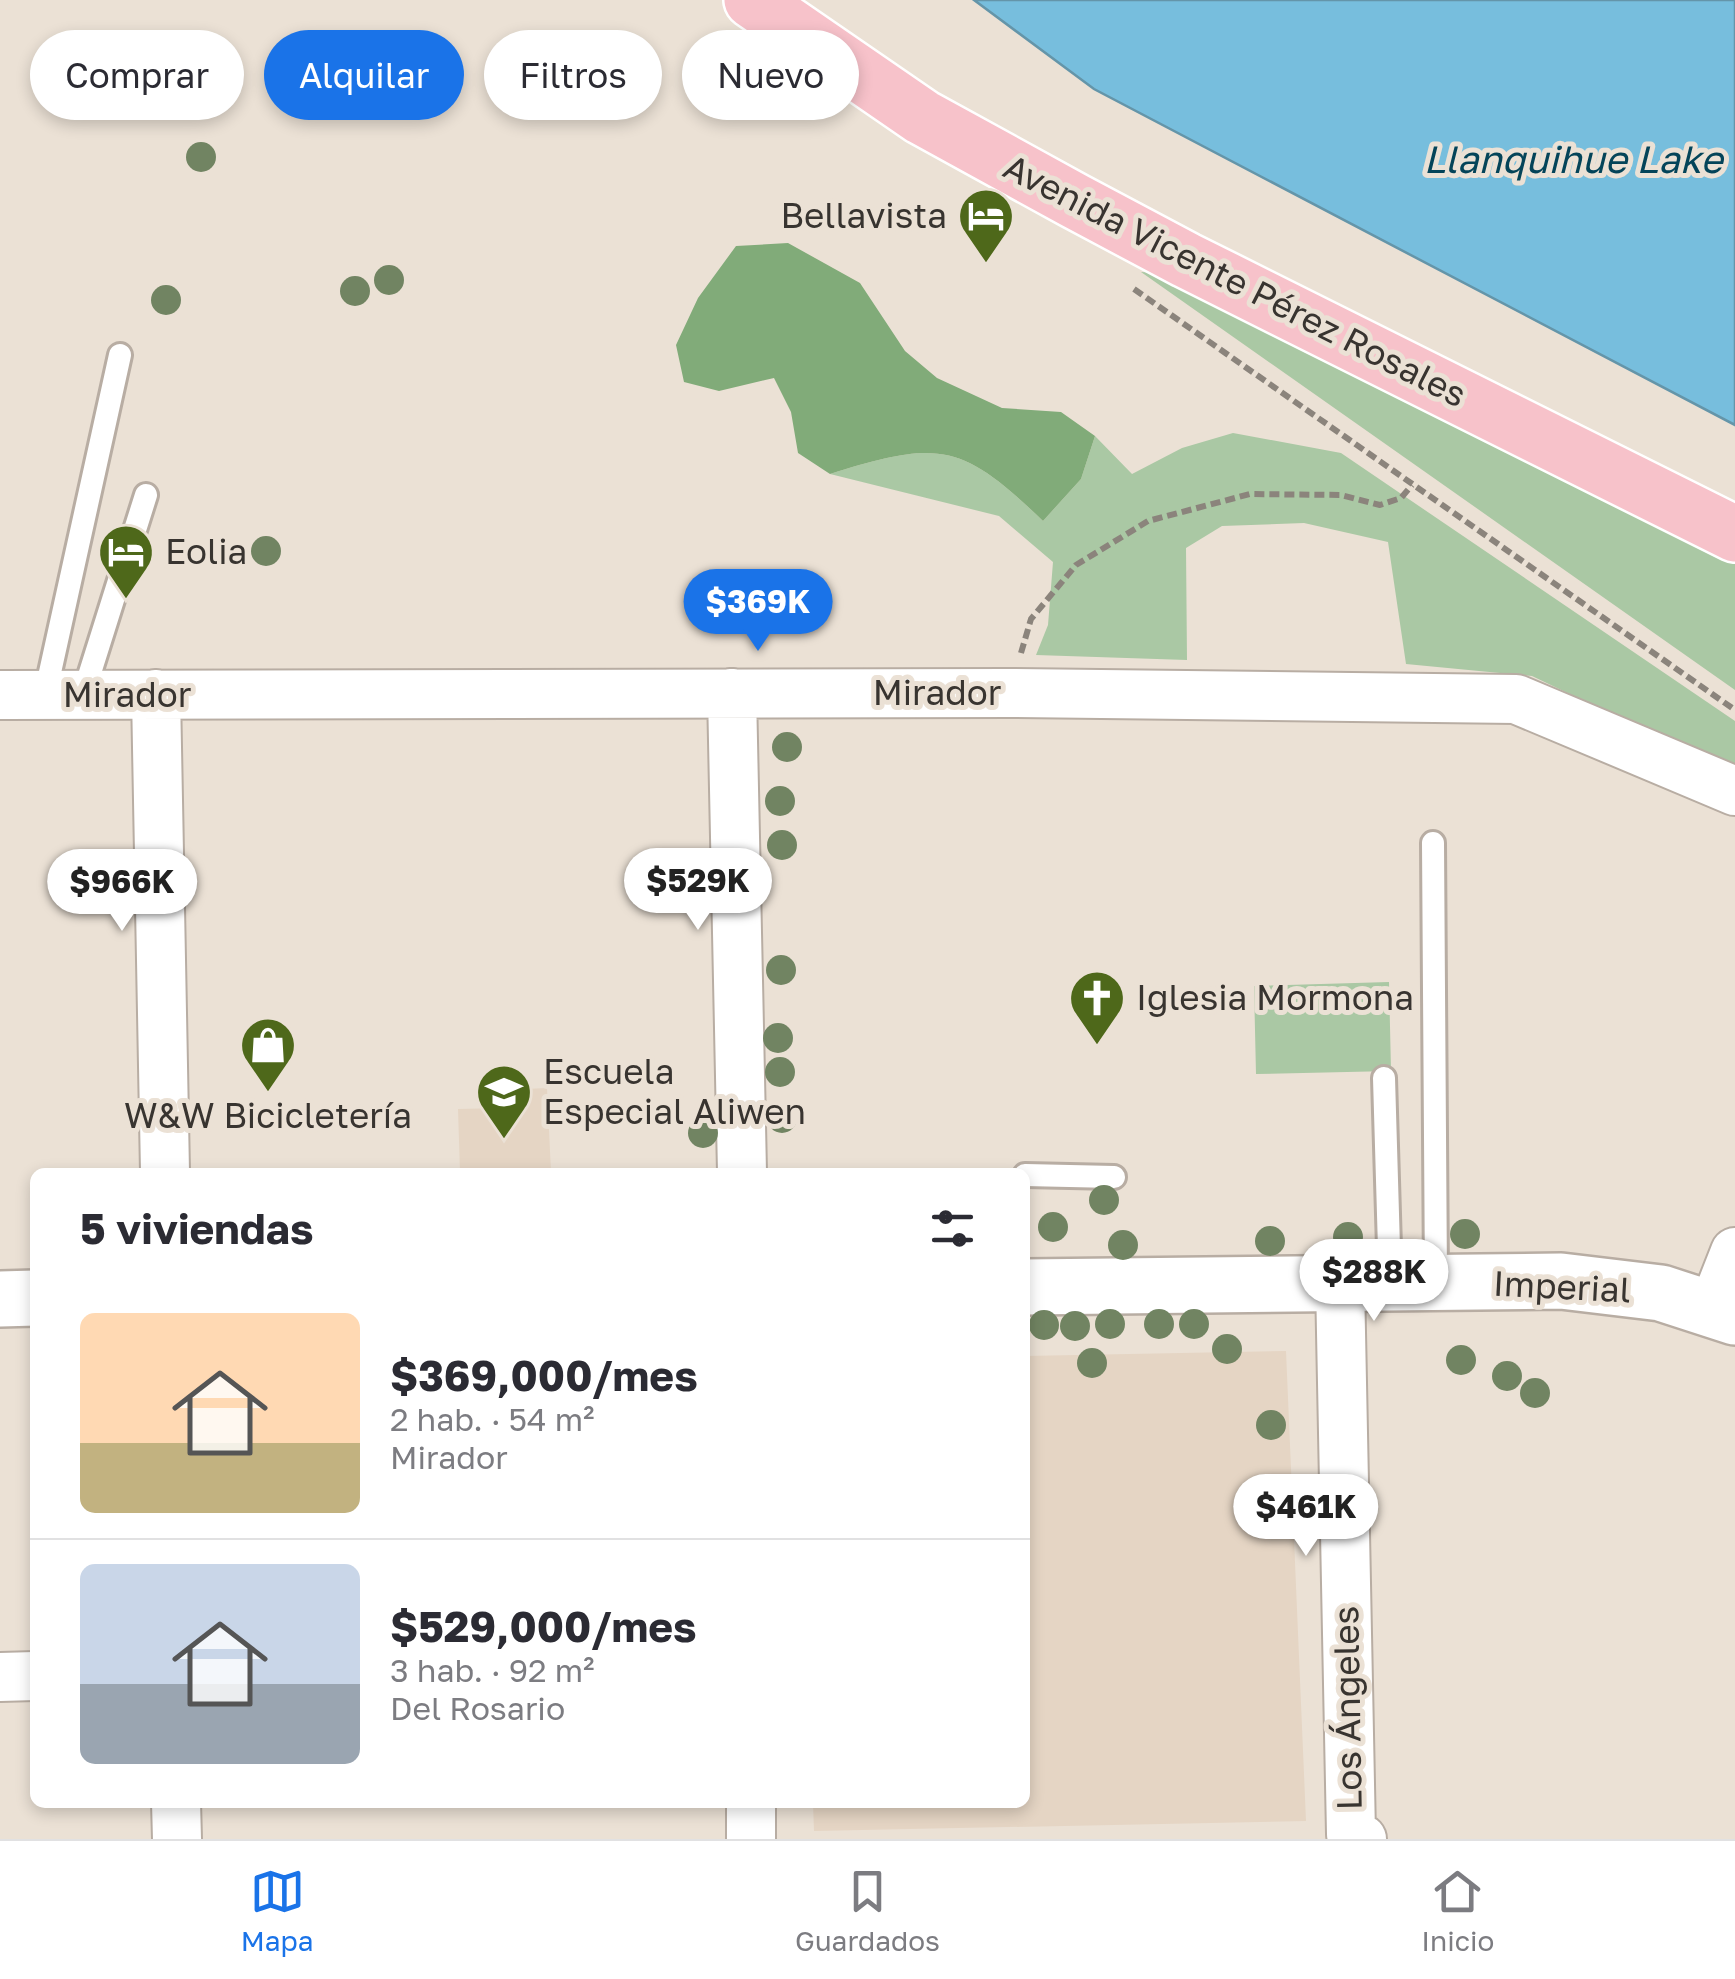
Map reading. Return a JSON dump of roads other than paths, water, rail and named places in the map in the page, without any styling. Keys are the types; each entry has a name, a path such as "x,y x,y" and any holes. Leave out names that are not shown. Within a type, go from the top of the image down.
{"main road":[{"name":"Avenida Vicente Pérez Rosales","path":"752,0 922,116 1075,200 1186,260 1735,534"}],"street":[{"name":"Mirador","path":"42,695 732,692 1516,699 1735,791"},
{"path":"732,692 742,1168"},
{"path":"156,694 165,1168"},
{"path":"1724,1313 1735,1252"},
{"name":"Imperial","path":"1030,1286 1389,1282 1609,1285 1724,1313"},
{"name":"Los Ángeles","path":"1356,1837 1389,1282"},
{"path":"0,1299 30,1298"},
{"path":"0,1677 30,1676"},
{"path":"176,1808 177,1839"},
{"path":"751,1808 751,1839"}],"lane":[{"path":"42,695 120,355"},
{"path":"42,695 146,495"},
{"path":"1389,1282 1433,843"},
{"path":"1384,1078 1389,1282"},
{"path":"1030,1175 1114,1176"}],"water":[{"name":"Llanquihue Lake","path":"974,0 1735,0 1735,425 1094,89"}],"place":[{"name":"Bellavista","path":"986,265"},
{"name":"Eolia","path":"126,601"},
{"name":"Iglesia Mormona","path":"1097,1047"},
{"name":"W&W Bicicletería","path":"268,1094"},
{"name":"Escuela Especial Aliwen","path":"504,1141"}]}
